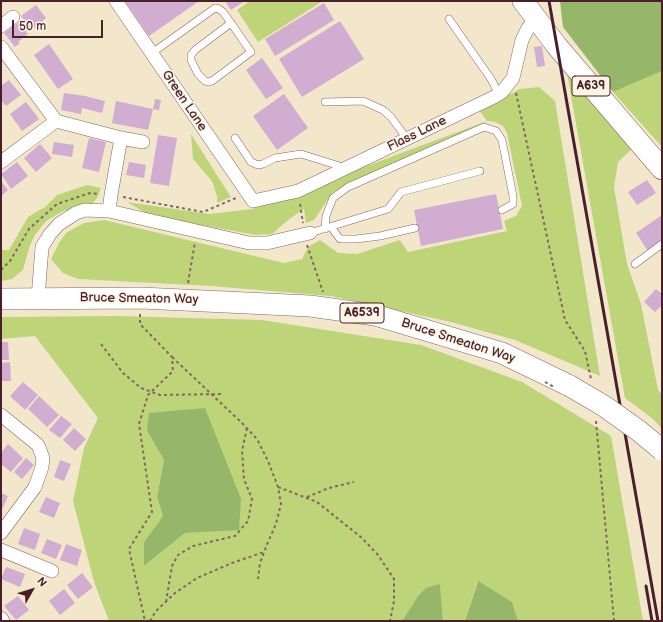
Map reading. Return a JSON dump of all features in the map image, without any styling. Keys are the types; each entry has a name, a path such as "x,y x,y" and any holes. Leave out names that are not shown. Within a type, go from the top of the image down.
{"main road":[{"name":"A639","path":"522,1 556,45 662,169"},
{"name":"Bruce Smeaton Way","path":"1,299 141,298 310,306 375,315 502,353 570,386 604,406 639,431 662,450"}],"street":[{"name":"Green Lane","path":"116,1 253,201"},
{"path":"1,26 13,17"},
{"name":"Flass Lane","path":"253,201 298,191 498,94 513,78 522,40 528,28 536,19"},
{"path":"1,46 56,121 143,142"},
{"path":"1,162 56,121"},
{"path":"109,211 122,138"},
{"path":"38,298 42,247 50,234 59,224 76,213 94,210 109,211 249,243 267,243 310,233"},
{"path":"1,415 38,446 43,458 42,467 35,487 1,532"},
{"path":"1,550 52,571"}],"lane":[{"path":"152,53 215,8 219,9 223,12 231,23 251,52 212,81 205,81 198,74 191,60 191,55 195,50 231,23"},
{"path":"449,19 490,79 498,94"},
{"path":"325,102 363,101 383,110 391,117 407,139"},
{"path":"415,228 380,236 340,239 328,228 326,216 333,198 348,187 484,127 496,131 502,140 513,196 513,204 502,210"},
{"path":"236,138 252,162 258,165 275,158 301,154 346,168"},
{"path":"310,233 388,209 401,192 480,171"},
{"path":"635,264 662,244"}],"path":[{"path":"513,78 565,320 585,351 590,376"},
{"path":"187,289 196,231"},
{"path":"140,312 140,324 257,439 278,487 281,504 276,524 260,563 258,579"},
{"path":"102,344 123,373 141,388 150,392 160,395 223,394"},
{"path":"145,621 129,549 152,512 139,424 148,395 172,371 172,357"},
{"path":"539,379 545,382"},
{"path":"596,421 614,621"},
{"path":"166,602 172,566 178,555 193,546 235,536 248,521 252,499 244,479 242,451 247,428"},
{"path":"307,497 329,488 354,482"},
{"path":"278,487 317,502 362,538 378,555 394,579 394,601 390,621"},
{"path":"150,621 156,611 175,593 197,578 232,563 264,552"}],"green space":[{"path":"250,1 323,1 258,42 237,10"},
{"path":"560,1 662,1 662,71 613,92 563,27"},
{"path":"565,62 633,148 618,162 614,187 627,264 641,304 658,390 662,394 662,429 653,419 625,398"},
{"path":"662,71 662,147 613,92"},
{"path":"539,87 555,101 600,376 515,340 451,322 331,296 211,286 78,279 63,273 51,259 66,233 84,223 104,220 284,263 302,259 308,247 320,240 338,253 357,254 400,240 408,252 507,231 504,221 516,216 522,206 507,133 503,126 495,122 488,121 333,192 314,220 306,223 304,209 272,234 256,235 151,216 127,202 209,214 252,209 487,121 479,110 520,89"},
{"path":"191,134 231,197 217,203 217,196 212,181 193,159"},
{"path":"87,185 101,188 97,198 92,204 63,211 46,221 35,235 30,245 23,270 12,279 1,281 1,250 9,250 28,217 45,207 57,195"},
{"path":"117,316 262,320 421,345 522,382 611,436 643,621 518,621 512,602 477,582 465,621 443,621 440,585 418,596 402,621 109,621 94,582 73,501 84,448 98,418 35,336 1,339 1,317","holes":["147,431 239,529 185,533 144,566 144,542 163,516 157,497 164,460"]},
{"path":"205,408 241,499 239,530 185,533 144,566 144,542 163,516 157,497 164,460 147,431 149,413"},
{"path":"478,581 512,602 518,621 465,621"},
{"path":"440,584 443,621 402,621 418,596 426,588"}],"building":[{"path":"125,1 199,1 149,36"},
{"path":"225,1 245,1 231,10"},
{"path":"324,3 334,20 275,56 265,39"},
{"path":"36,5 46,18 32,30 21,16"},
{"path":"340,21 364,59 302,97 279,59"},
{"path":"19,22 28,34 18,42 20,43 15,47 4,33"},
{"path":"49,44 73,79 58,89 34,55"},
{"path":"542,46 545,66 537,67 534,47"},
{"path":"262,58 283,88 266,99 246,70"},
{"path":"9,80 21,95 6,106 1,100 1,86"},
{"path":"64,93 105,101 102,113 82,108 81,114 61,110"},
{"path":"284,94 308,128 277,150 253,116"},
{"path":"155,99 161,100 159,110 153,109"},
{"path":"116,101 153,109 148,130 112,123"},
{"path":"26,102 39,119 22,131 10,114"},
{"path":"158,135 177,138 169,186 150,183"},
{"path":"89,138 106,142 99,172 82,168"},
{"path":"54,142 74,145 72,157 52,154"},
{"path":"40,144 52,158 36,172 24,158"},
{"path":"17,162 28,176 11,189 1,174"},
{"path":"129,162 146,165 144,178 126,175"},
{"path":"647,180 656,193 637,205 628,192"},
{"path":"1,181 8,190 1,196"},
{"path":"496,194 503,229 421,246 414,210"},
{"path":"662,215 662,241 648,251 636,233"},
{"path":"656,289 662,294 662,305 655,312 644,302"},
{"path":"1,342 8,342 9,360 1,360"},
{"path":"10,362 11,381 1,381 1,363"},
{"path":"23,382 38,395 25,410 10,396"},
{"path":"39,396 59,415 47,427 28,409"},
{"path":"61,416 72,424 60,438 49,430"},
{"path":"74,428 86,439 75,451 63,440"},
{"path":"8,444 23,458 11,472 1,464 1,453"},
{"path":"26,458 34,465 22,479 14,472"},
{"path":"60,460 71,464 64,481 54,477"},
{"path":"1,493 8,496 1,512"},
{"path":"46,497 60,503 54,518 39,512"},
{"path":"24,528 40,534 35,550 18,544"},
{"path":"47,539 62,545 56,559 41,553"},
{"path":"66,544 82,550 77,566 60,560"},
{"path":"6,567 25,574 20,587 1,579"},
{"path":"82,573 93,587 78,599 67,585"},
{"path":"64,589 75,603 60,615 49,601"},
{"path":"18,596 29,610 16,620 4,606"}],"railway":[{"path":"549,1 658,621"},
{"path":"646,586 652,621"}]}
